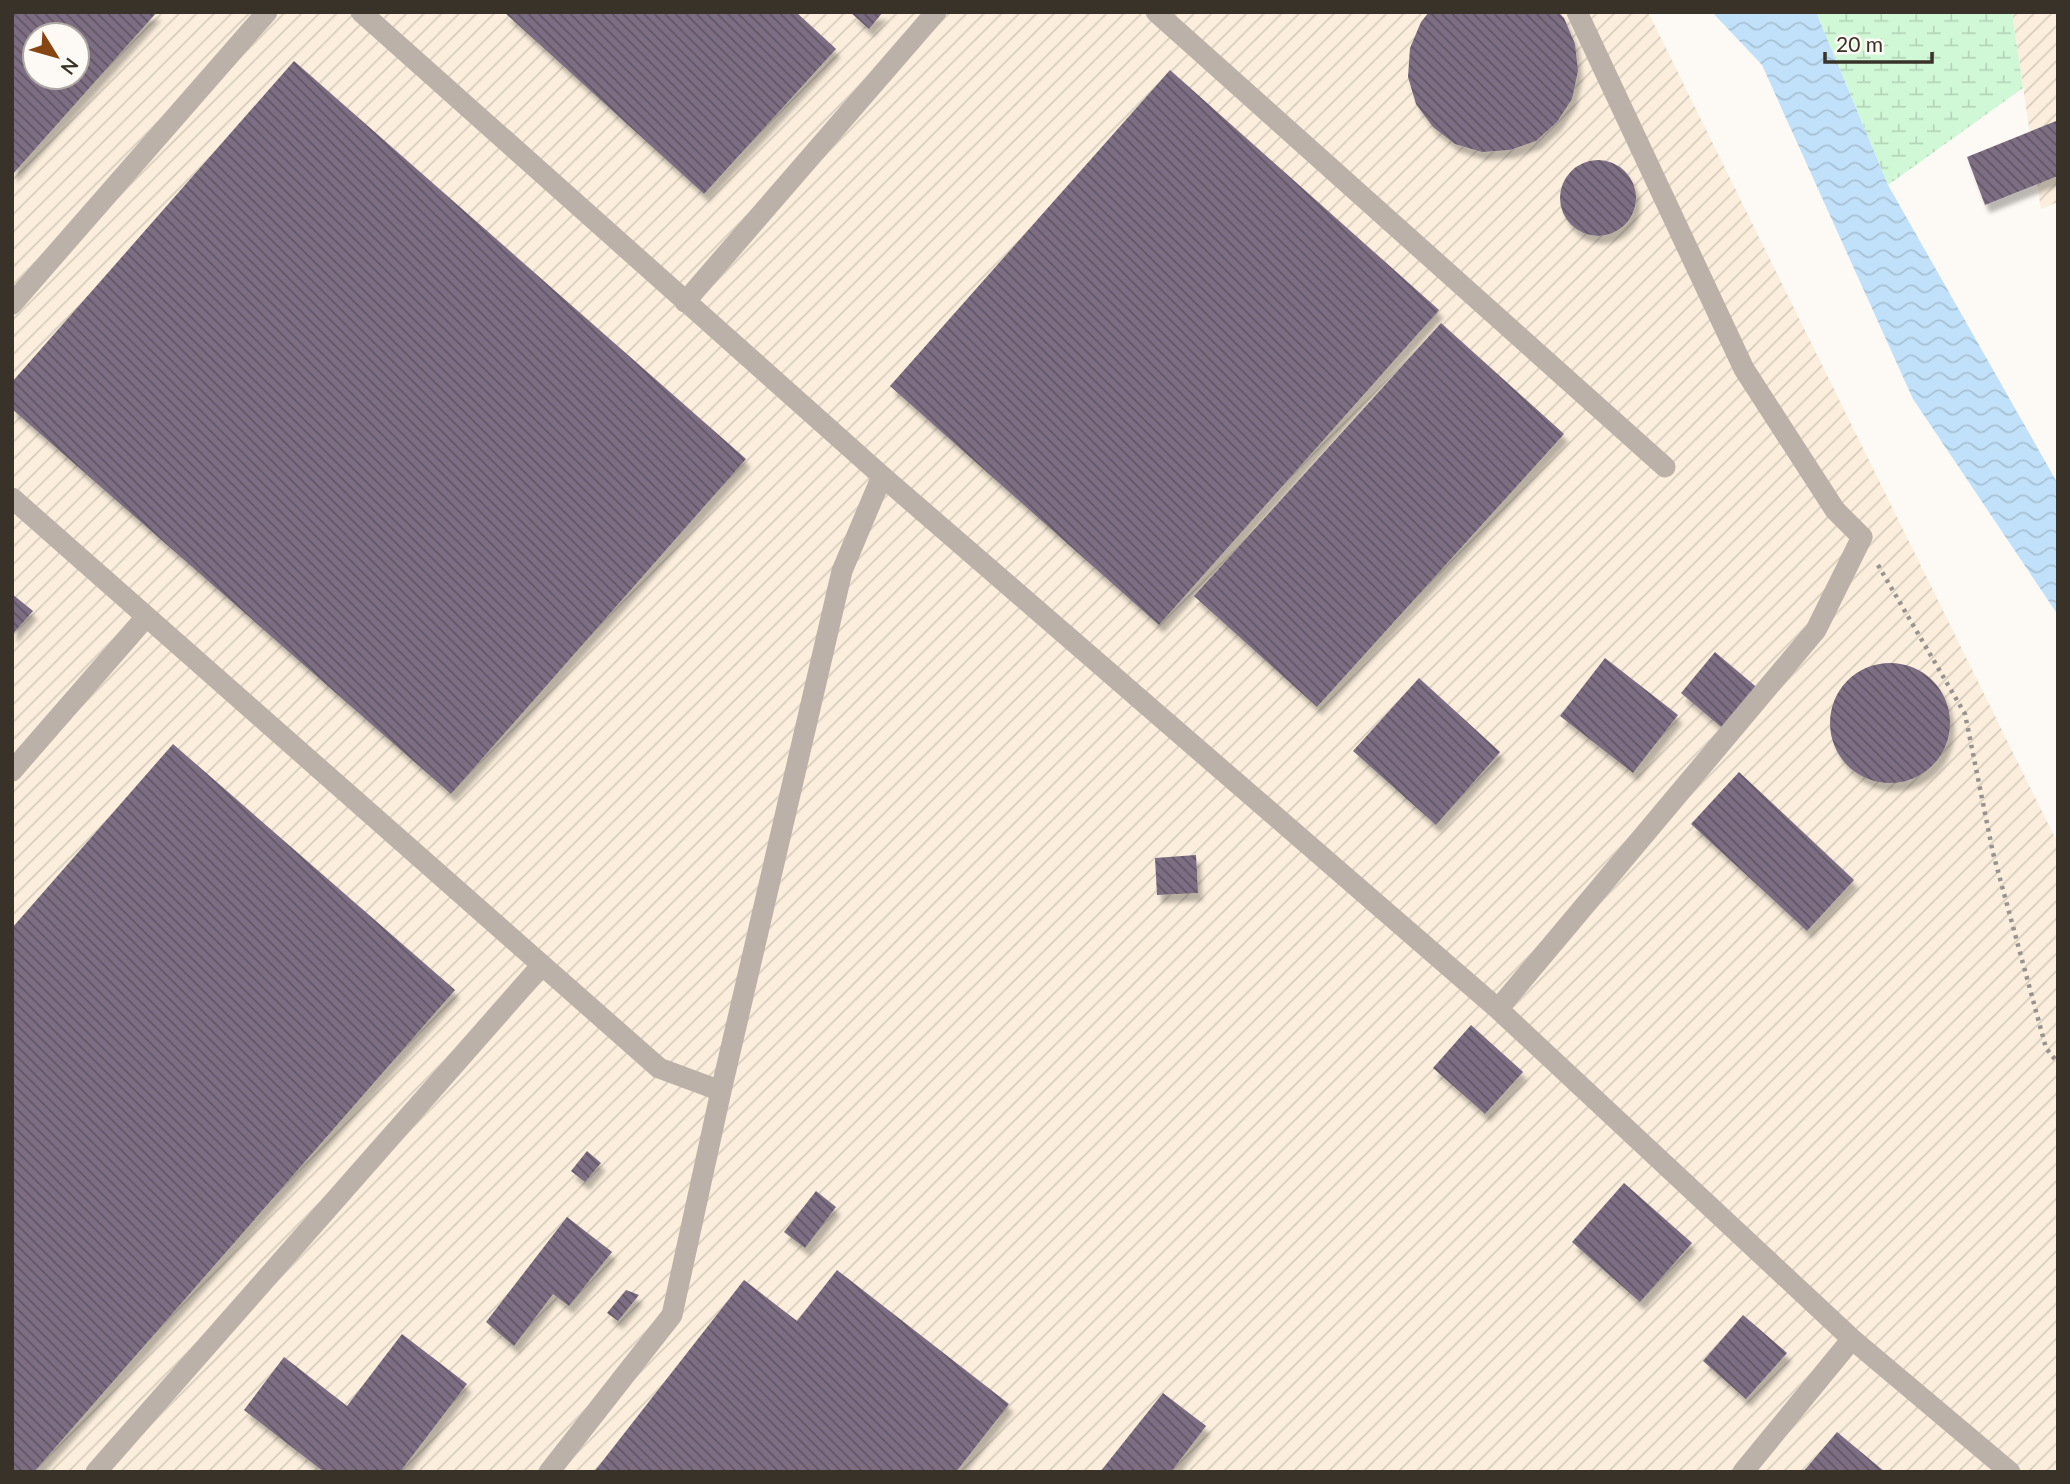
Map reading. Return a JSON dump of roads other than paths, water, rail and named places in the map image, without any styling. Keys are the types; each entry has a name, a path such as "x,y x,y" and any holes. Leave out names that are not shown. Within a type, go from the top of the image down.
{"street":[{"path":"12,304 267,12"},
{"path":"361,12 882,476 1498,1009 1852,1339 2010,1472"},
{"path":"685,302 936,12"},
{"path":"1156,12 1665,467"},
{"path":"1498,1009 1816,630 1862,537 1835,510 1745,369 1577,12"},
{"path":"549,1472 672,1315 721,1091 842,571 882,476"},
{"path":"12,498 659,1068 721,1091"},
{"path":"12,771 146,617"},
{"path":"96,1472 541,966"},
{"path":"1744,1472 1852,1339"}],"water":[{"path":"1712,12 1816,12 1888,185 2058,484 2058,615 1913,399 1762,65"}]}
